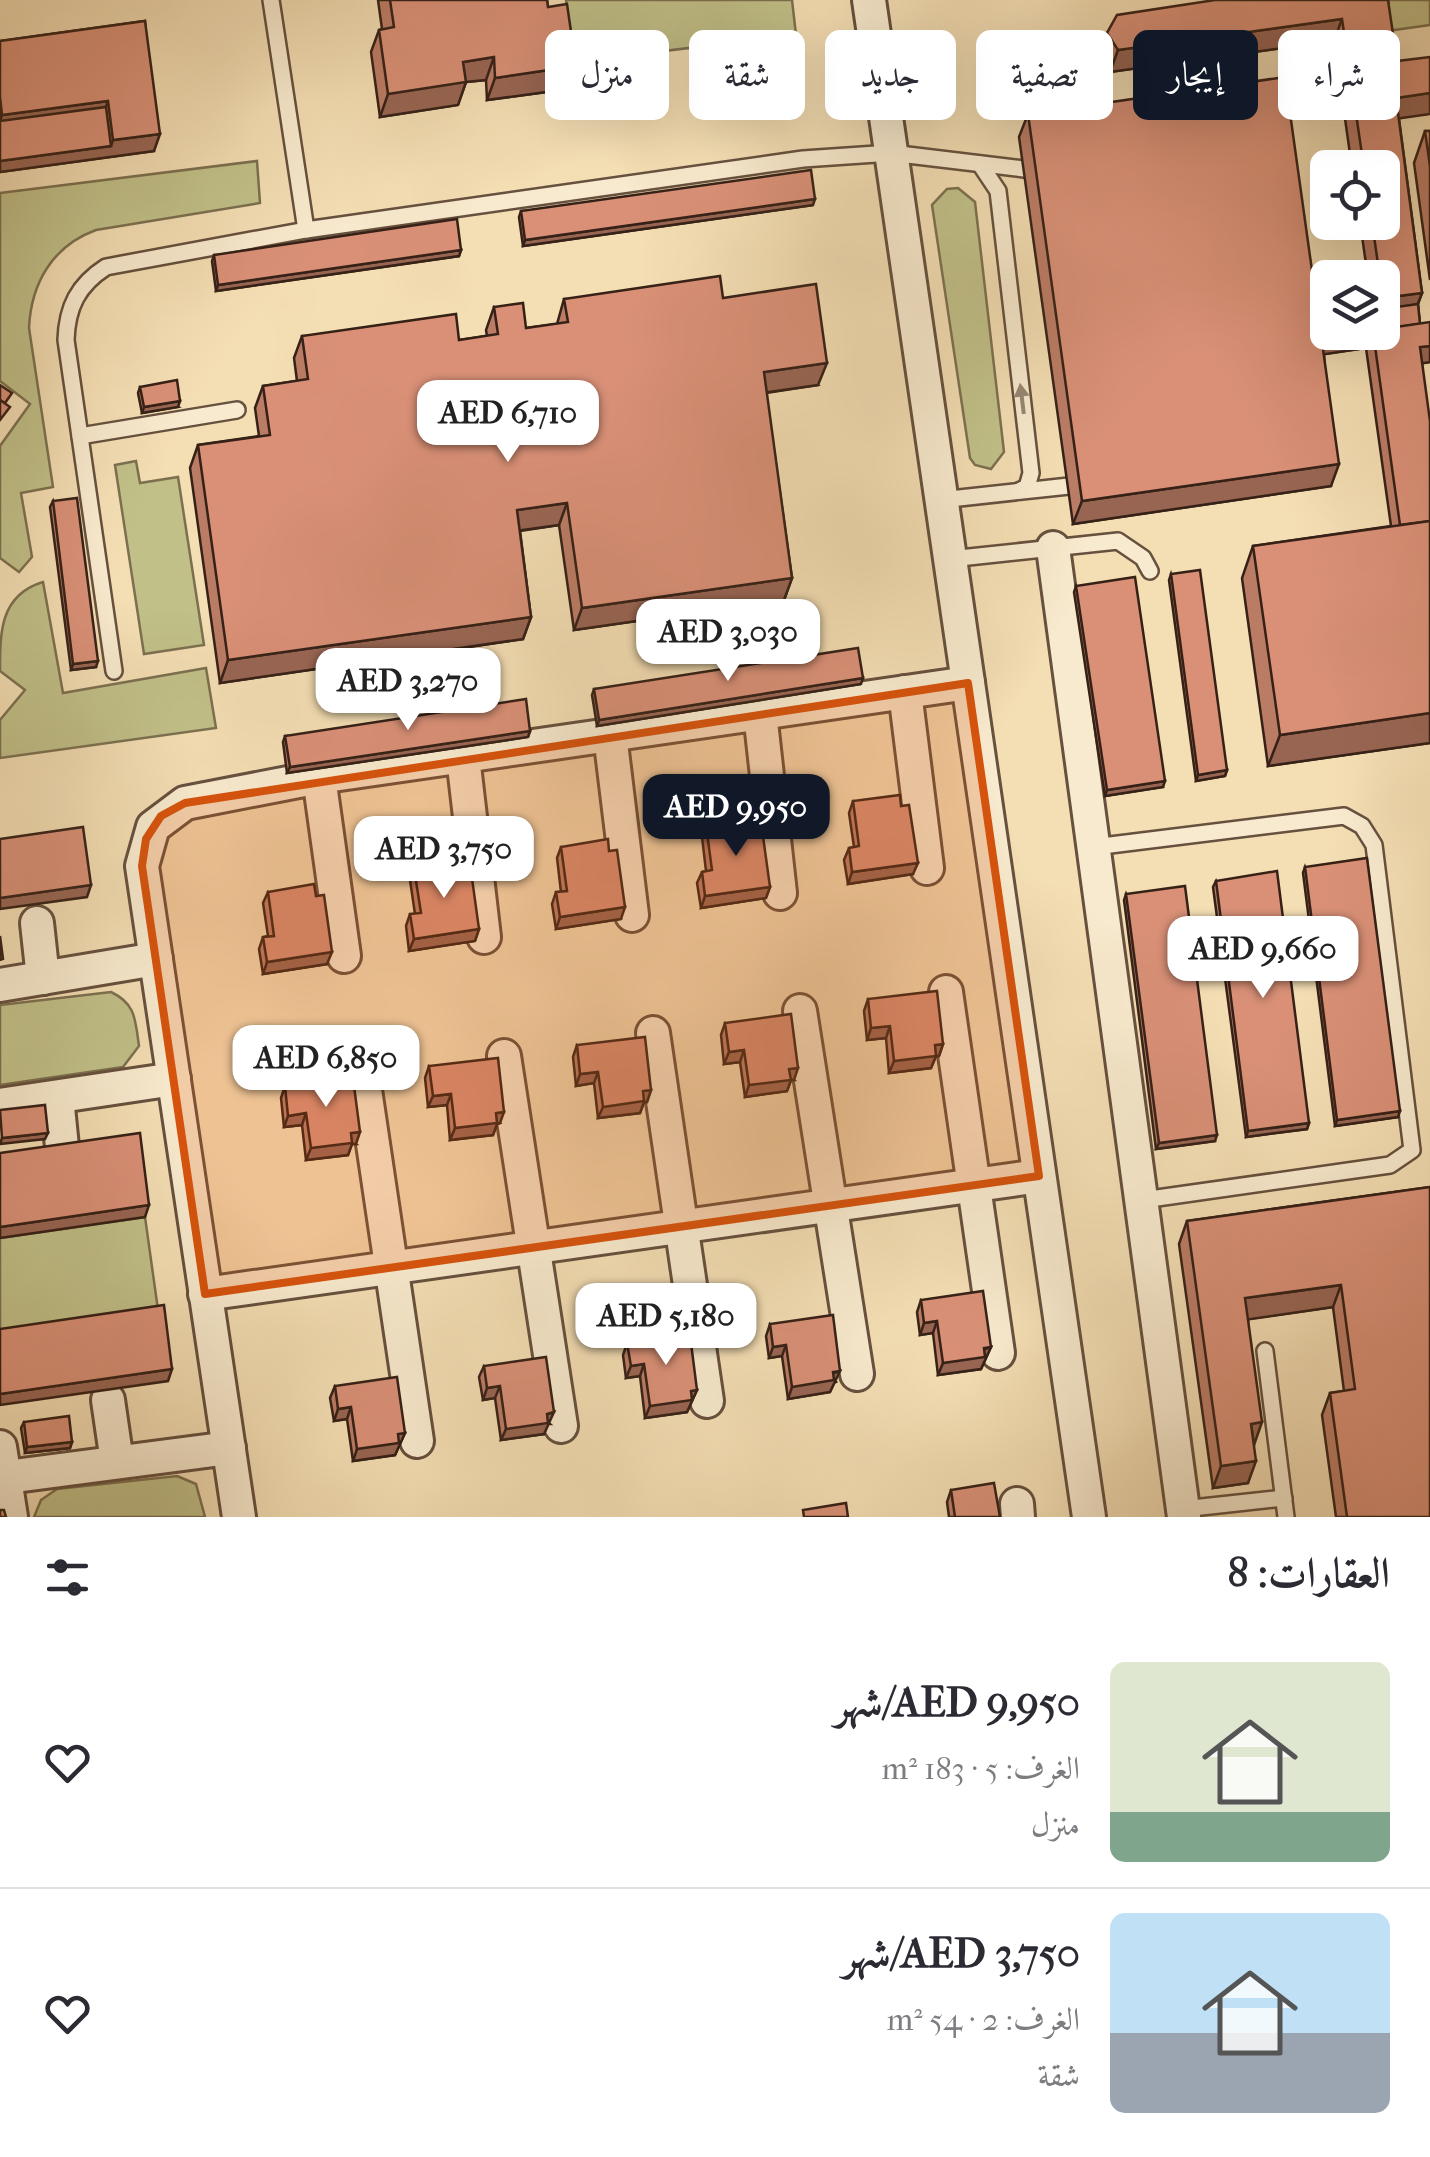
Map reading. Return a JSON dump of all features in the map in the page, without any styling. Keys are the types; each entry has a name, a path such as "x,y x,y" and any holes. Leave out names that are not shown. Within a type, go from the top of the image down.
{"street":[{"path":"869,0 1089,1517"},
{"path":"1053,548 1184,1513"},
{"path":"238,1517 142,866 146,839 161,816 184,802 319,777 968,683"},
{"path":"905,692 926,868"},
{"path":"760,713 780,893"},
{"path":"610,735 632,915"},
{"path":"463,757 484,937"},
{"path":"319,777 344,956"},
{"path":"36,922 43,978"},
{"path":"0,985 156,959"},
{"path":"946,992 998,1353"},
{"path":"800,1010 856,1374"},
{"path":"653,1032 707,1401"},
{"path":"504,1056 561,1426"},
{"path":"0,1105 174,1079"},
{"path":"364,1083 417,1442"},
{"path":"57,1096 62,1146"},
{"path":"205,1294 1040,1176"},
{"path":"108,1400 117,1462"},
{"path":"11,1517 2,1467 117,1462 229,1448"}],"lane":[{"path":"271,0 306,230"},
{"path":"114,670 67,319 72,303 92,276 122,261 306,230 803,160 891,154 1024,169"},
{"path":"980,164 998,191 1031,473 1026,486 1019,491"},
{"path":"80,436 237,410"},
{"path":"941,500 1070,486"},
{"path":"950,560 1118,541 1143,558 1150,571"},
{"path":"1094,847 1344,816 1362,826 1374,845 1414,1140 1406,1158 1390,1165 1143,1200"},
{"path":"1265,1351 1286,1517"},
{"path":"1184,1513 1284,1498"}],"highlighted area":[{"path":"968,683 1039,1176 205,1294 142,866 146,839 161,816 185,803"}],"shaded area":[{"path":"566,0 792,0 795,30 689,30 689,48 669,50 669,30 569,30"},
{"path":"1375,0 1430,0 1430,25 1380,30"},
{"path":"257,161 260,203 96,230 67,246 47,268 34,296 29,328 53,487 21,493 32,557 19,572 0,558 0,446 30,404 0,381 0,193"},
{"path":"958,188 975,202 1004,452 991,469 975,465 970,458 932,205 947,189"},
{"path":"136,461 140,483 178,477 204,645 144,654 115,465"},
{"path":"43,582 63,693 206,668 216,728 0,758 0,720 25,690 0,671 2,629 18,596"},
{"path":"111,992 130,1007 139,1046 123,1067 0,1085 0,1005"},
{"path":"145,1217 159,1317 0,1340 0,1238"},
{"path":"177,1476 196,1484 205,1517 34,1517 41,1500 57,1489"}],"building":[{"path":"390,0 547,0 548,7 567,4 571,30 545,30 545,71 495,78 494,57 463,62 466,82 388,94 379,30 394,27"},
{"path":"1215,0 1388,0 1392,30 1344,30 1342,19 1258,31 1133,30 1133,48 1118,50 1113,30 1109,30 1117,15"},
{"path":"145,21 160,134 113,140 108,101 2,115 0,41"},
{"path":"1430,57 1430,93 1400,97 1400,61"},
{"path":"1278,78 1278,120 1291,120 1311,260 1310,350 1323,350 1339,464 1082,501 1029,120 1113,120 1113,102 1133,99 1133,120 1258,120 1258,81"},
{"path":"106,107 111,146 0,161 0,121"},
{"path":"1357,120 1399,120 1422,293 1400,296 1400,260 1377,260 1375,240 1400,240 1400,150 1361,150"},
{"path":"1425,131 1430,131 1430,166"},
{"path":"811,170 815,199 525,240 521,211"},
{"path":"457,219 461,250 218,285 214,255"},
{"path":"720,276 723,298 816,284 827,363 764,372 792,578 582,608 567,503 517,510 531,617 228,660 198,445 270,435 263,386 308,379 302,336 456,314 459,340 498,334 494,307 523,303 526,328 568,322 564,299"},
{"path":"1418,304 1420,324 1400,327 1400,306"},
{"path":"1430,322 1430,346 1420,347 1430,421 1430,521 1400,525 1376,350 1400,350 1400,326"},
{"path":"177,380 180,401 144,407 140,387"},
{"path":"0,385 12,393 5,403 0,400"},
{"path":"0,400 10,407 0,420"},
{"path":"77,498 98,661 73,664 53,501"},
{"path":"1430,521 1430,713 1280,735 1253,546"},
{"path":"1200,570 1227,770 1198,775 1171,574"},
{"path":"1135,577 1165,781 1107,790 1076,586"},
{"path":"858,648 863,678 599,720 594,689"},
{"path":"526,699 530,731 290,767 285,736"},
{"path":"900,795 901,806 909,805 918,863 852,872 849,848 859,846 853,801"},
{"path":"753,819 754,830 762,829 770,887 705,896 702,872 712,870 706,825"},
{"path":"83,827 91,885 0,898 0,839"},
{"path":"608,839 609,851 617,850 625,907 560,917 556,892 567,891 561,847"},
{"path":"1367,858 1400,1111 1337,1120 1305,867"},
{"path":"461,861 463,873 471,871 479,929 414,939 410,914 421,913 414,868"},
{"path":"1277,871 1309,1123 1248,1131 1216,881"},
{"path":"314,884 316,896 324,895 332,952 267,962 263,937 274,936 268,892"},
{"path":"1185,886 1217,1135 1159,1143 1126,894"},
{"path":"937,991 943,1044 935,1045 936,1056 894,1061 890,1026 871,1028 868,999"},
{"path":"791,1014 798,1068 789,1069 791,1080 749,1085 744,1050 729,1052 725,1023"},
{"path":"645,1037 651,1090 643,1091 644,1101 603,1107 598,1072 580,1074 577,1045"},
{"path":"498,1058 504,1112 496,1113 497,1123 455,1128 451,1094 433,1096 429,1066"},
{"path":"353,1078 360,1132 351,1133 352,1143 311,1148 306,1113 288,1116 285,1086"},
{"path":"45,1105 48,1133 2,1138 0,1110"},
{"path":"140,1133 149,1205 0,1227 0,1153"},
{"path":"1430,1187 1430,1517 1347,1517 1330,1393 1355,1389 1341,1285 1245,1298 1262,1422 1251,1424 1256,1461 1221,1466 1187,1221"},
{"path":"983,1291 991,1347 984,1348 985,1357 943,1363 937,1321 924,1323 921,1300"},
{"path":"164,1305 172,1369 0,1394 0,1329"},
{"path":"833,1315 840,1371 833,1372 834,1380 792,1387 786,1345 773,1347 770,1324"},
{"path":"690,1335 697,1390 691,1391 692,1400 650,1406 644,1364 631,1366 627,1343"},
{"path":"546,1357 554,1412 547,1414 548,1423 506,1429 500,1386 487,1388 484,1366"},
{"path":"397,1377 405,1433 398,1434 399,1443 357,1449 351,1407 338,1409 335,1386"},
{"path":"69,1416 72,1442 27,1447 24,1422"},
{"path":"994,1483 1000,1517 955,1517 951,1490"},
{"path":"846,1503 848,1517 804,1517 803,1510"}]}
